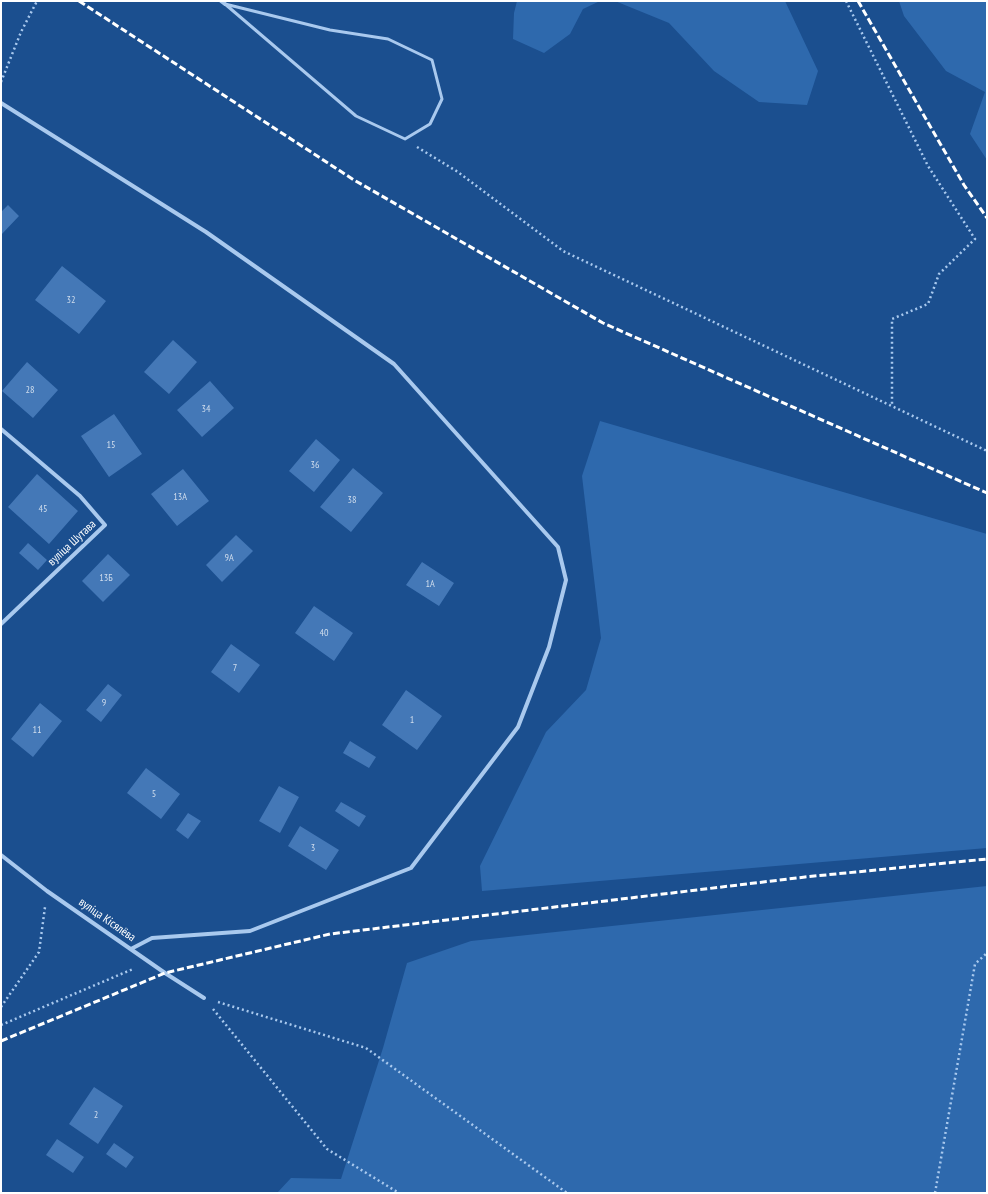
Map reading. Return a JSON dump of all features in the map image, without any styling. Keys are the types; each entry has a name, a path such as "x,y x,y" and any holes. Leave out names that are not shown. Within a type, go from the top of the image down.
{"street":[{"path":"1,103 206,232 394,364 558,547 566,580 550,646 518,727 411,868 250,931 152,938 131,949"},
{"name":"вуліца Шутава","path":"1,429 80,496 105,525 1,624"},
{"name":"вуліца Кісялёва","path":"1,855 47,891 149,962 204,998"}],"lane":[{"path":"223,2 330,30 388,39 432,60 442,99 430,124 405,139 356,116 223,2"}],"path":[{"path":"1,82 21,32 37,1"},
{"path":"846,1 928,166 975,239 939,274 928,304 892,319 892,406"},
{"path":"405,139 458,172 563,251 987,451"},
{"path":"1,1007 39,952 47,891"},
{"path":"935,1193 975,964 987,953"},
{"path":"1,1025 149,962"},
{"path":"204,998 327,1149 399,1193"},
{"path":"204,998 366,1048 567,1193"}],"shaded area":[{"path":"517,1 600,1 583,9 570,34 544,53 513,39 514,13"},
{"path":"615,1 785,1 818,71 807,105 759,102 714,71 669,23"},
{"path":"899,1 987,1 987,160 970,134 985,92 946,71 904,16"},
{"path":"600,421 987,534 987,848 482,891 480,866 546,732 586,690 601,638 582,476"},
{"path":"987,886 987,1193 277,1193 291,1178 341,1179 383,1048 407,963 471,941"}],"building":[{"path":"8,205 19,216 1,235 1,212"},
{"path":"62,266 106,301 79,334 35,300"},
{"path":"173,340 197,362 169,394 144,372"},
{"path":"27,362 58,390 33,418 2,391"},
{"path":"210,381 234,408 202,437 177,410"},
{"path":"114,414 142,454 109,477 81,436"},
{"path":"316,439 340,460 314,492 289,471"},
{"path":"353,468 383,493 351,532 320,507"},
{"path":"183,469 209,501 177,526 151,494"},
{"path":"37,474 78,511 49,544 8,507"},
{"path":"236,535 253,551 222,582 206,565"},
{"path":"28,543 47,560 38,570 19,553"},
{"path":"108,554 130,575 103,602 82,581"},
{"path":"422,562 454,583 439,606 406,585"},
{"path":"314,606 353,633 334,661 295,633"},
{"path":"231,644 260,665 239,693 211,672"},
{"path":"108,684 122,695 101,722 86,710"},
{"path":"406,690 442,716 417,750 382,725"},
{"path":"40,703 62,721 33,757 11,739"},
{"path":"350,741 376,757 369,768 343,753"},
{"path":"146,768 180,794 161,819 127,793"},
{"path":"279,786 299,797 280,833 259,821"},
{"path":"341,802 366,816 359,827 335,811"},
{"path":"188,813 201,821 188,839 176,830"},
{"path":"300,826 339,850 326,870 288,846"},
{"path":"94,1087 123,1106 98,1144 69,1124"},
{"path":"57,1139 84,1157 73,1173 46,1155"},
{"path":"114,1143 134,1157 126,1168 106,1154"}],"railway":[{"path":"79,1 354,180 603,323 987,493"},
{"path":"858,1 964,185 987,218"},
{"path":"1,1041 165,973 330,934 805,877 987,859"}]}
